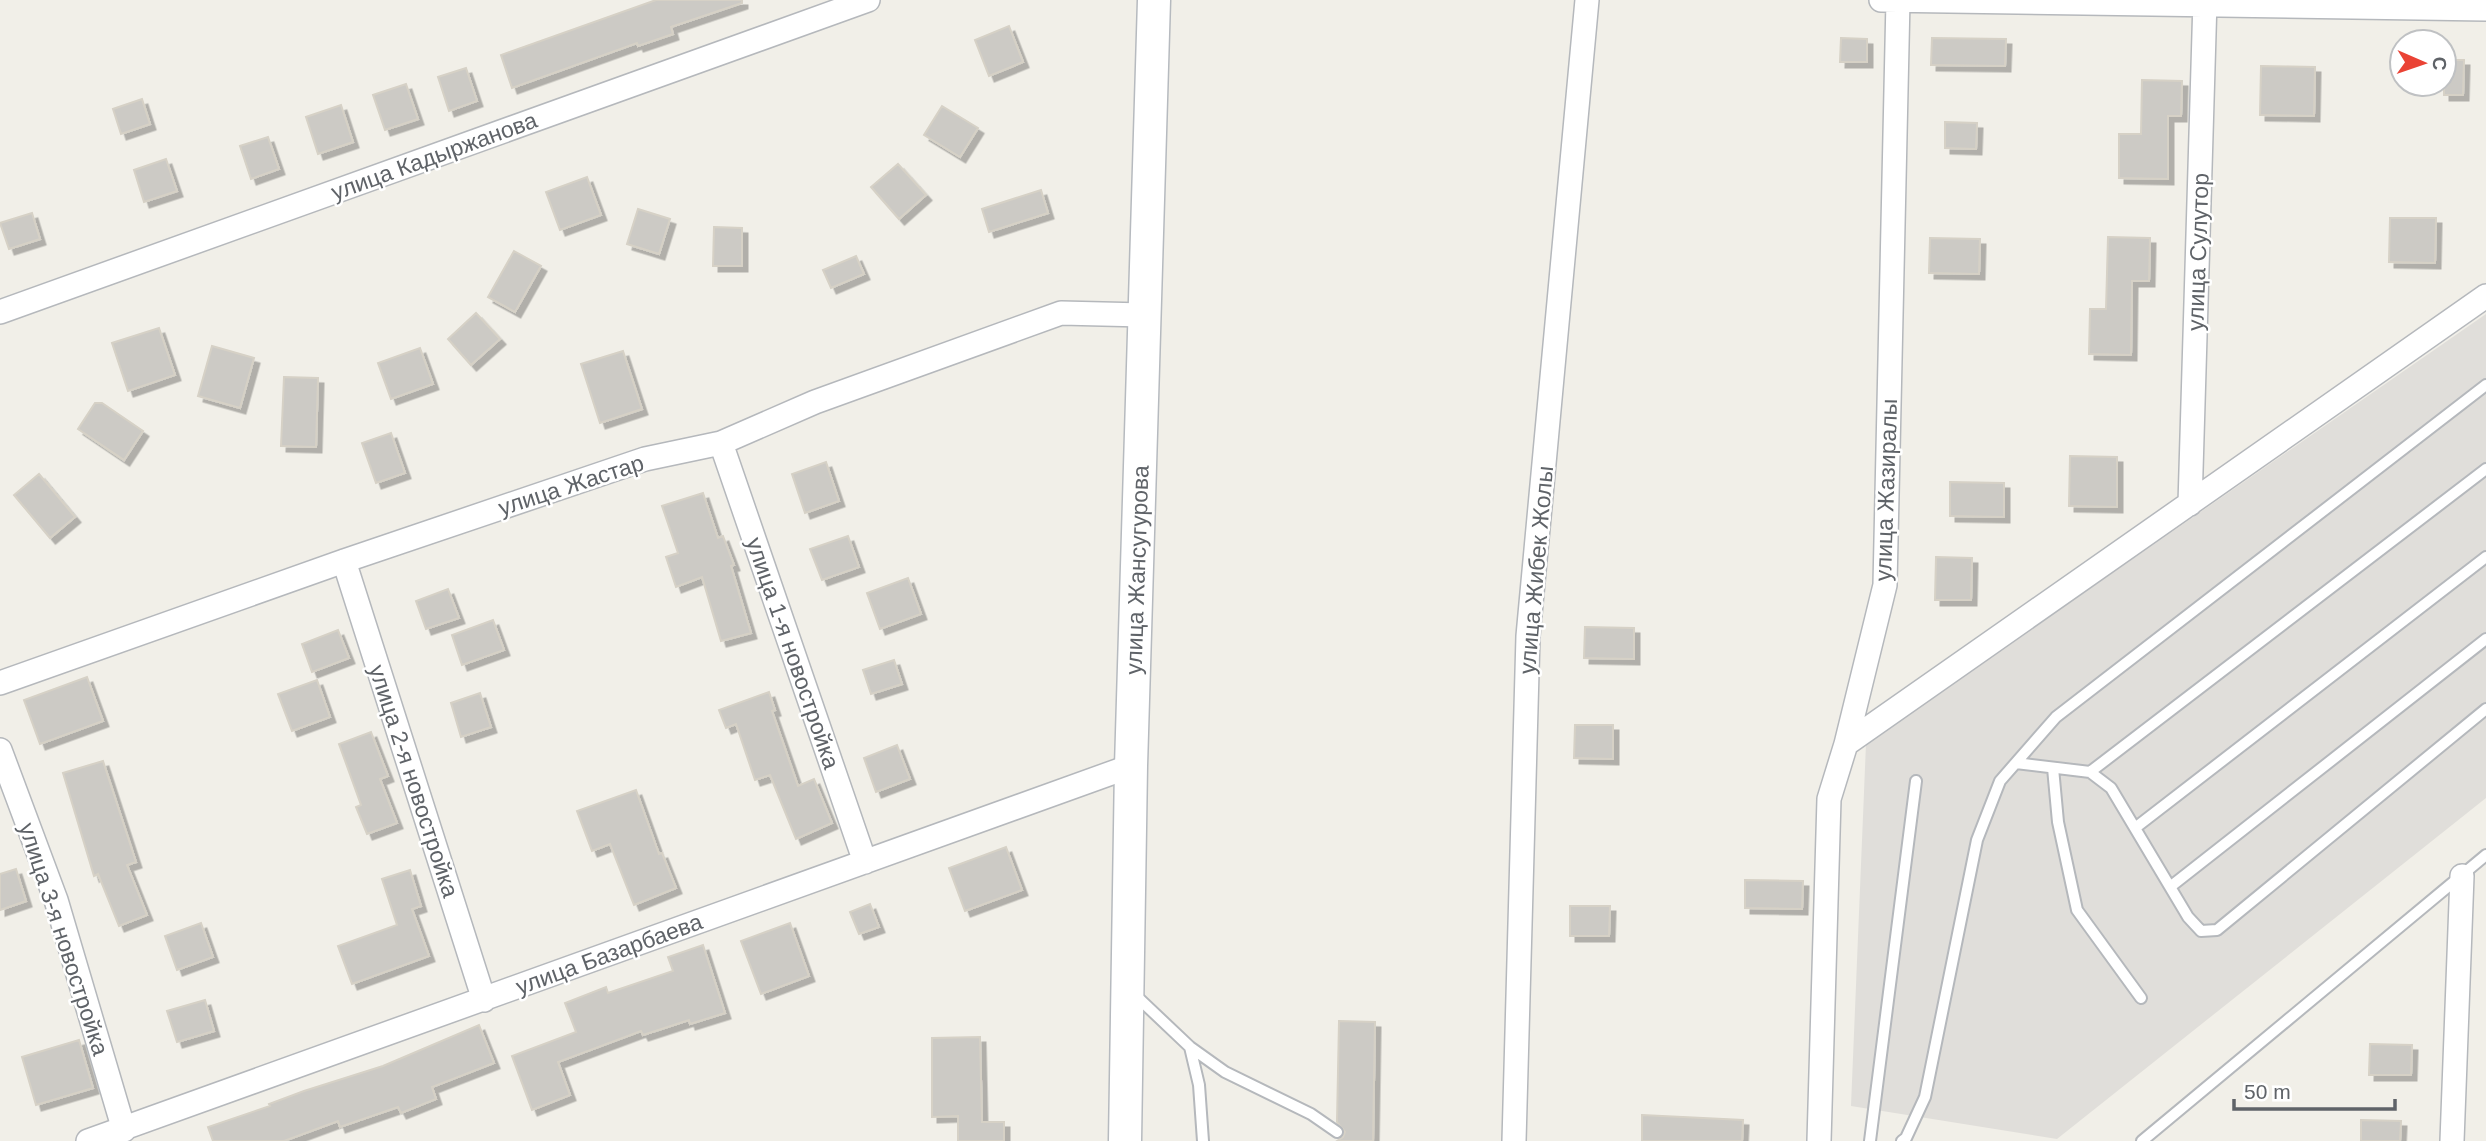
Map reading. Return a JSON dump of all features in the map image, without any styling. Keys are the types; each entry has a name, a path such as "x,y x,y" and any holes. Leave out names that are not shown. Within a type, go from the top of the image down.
{"main road":[{"name":"улица Жансугурова","path":"1125,1141 1130,766 1154,0"}],"street":[{"name":"улица Кадыржанова","path":"0,312 867,0"},
{"name":"улица Жибек Жолы","path":"1514,1141 1528,636 1587,0"},
{"path":"1881,0 2205,2 2486,9"},
{"name":"улица Жазиралы","path":"1819,1141 1829,799 1846,744 1885,585 1898,0"},
{"name":"улица Сулутор","path":"2190,504 2205,2"},
{"path":"1846,744 2486,296"},
{"name":"улица Жастар","path":"0,683 344,561 645,459 721,443 815,402 1061,313 1144,315"},
{"name":"улица 1-я новостройка","path":"721,443 865,862"},
{"name":"улица 2-я новостройка","path":"344,561 484,1000"},
{"name":"улица 3-я новостройка","path":"0,750 56,900 124,1130"},
{"name":"улица Базарбаева","path":"88,1141 1130,766"},
{"path":"2452,1141 2462,876"}],"lane":[{"path":"1902,1141 1906,1138 1925,1097 1977,840 2000,781 2056,717 2486,385"},
{"path":"2090,772 2486,469"},
{"path":"2135,828 2486,557"},
{"path":"2170,887 2486,639"},
{"path":"2016,763 2090,772 2111,788 2188,917 2201,931 2217,930 2486,709"},
{"path":"2053,768 2058,822 2077,910 2141,998"},
{"path":"1870,1141 1916,781"},
{"path":"2142,1141 2486,855"},
{"path":"1128,989 1190,1047 1225,1072 1311,1114 1337,1132"},
{"path":"1190,1047 1199,1085 1203,1141"}],"shaded area":[{"path":"2486,314 2486,798 2057,1139 1851,1106 1866,744"}],"building":[{"path":"656,0 742,0 742,3 671,27 673,34 638,46 637,43 512,88 501,55"},
{"path":"1009,26 1023,62 989,76 975,40"},
{"path":"1841,38 1867,39 1867,62 1840,62"},
{"path":"1932,38 2006,39 2005,66 1931,65"},
{"path":"2458,60 2464,60 2463,95 2458,95"},
{"path":"2261,66 2315,67 2314,116 2260,115"},
{"path":"466,68 477,101 449,111 438,77"},
{"path":"2142,80 2182,81 2181,116 2168,116 2168,179 2119,178 2119,134 2141,134"},
{"path":"406,84 418,119 385,130 373,95"},
{"path":"142,99 150,124 121,134 113,109"},
{"path":"341,105 353,142 318,154 306,117"},
{"path":"942,106 978,128 960,157 924,135"},
{"path":"1945,122 1977,123 1976,149 1945,148"},
{"path":"268,137 279,169 251,179 240,146"},
{"path":"166,159 177,191 144,202 134,170"},
{"path":"898,164 926,195 899,219 871,187"},
{"path":"587,177 601,215 560,230 546,192"},
{"path":"1041,190 1048,213 989,232 982,209"},
{"path":"638,209 670,219 659,254 627,244"},
{"path":"32,213 40,239 9,249 0,223"},
{"path":"2390,218 2436,218 2435,263 2389,262"},
{"path":"714,227 742,228 742,266 713,266"},
{"path":"2108,237 2150,238 2149,281 2132,281 2131,355 2089,354 2090,309 2106,309"},
{"path":"1930,238 1980,239 1979,274 1929,273"},
{"path":"514,251 541,266 515,312 488,297"},
{"path":"856,256 864,274 831,288 823,270"},
{"path":"476,313 500,339 471,365 448,339"},
{"path":"159,328 175,375 128,391 112,343"},
{"path":"212,346 254,358 240,408 198,396"},
{"path":"420,348 433,384 391,399 378,363"},
{"path":"623,351 642,409 600,423 581,364"},
{"path":"284,377 318,378 316,447 281,446"},
{"path":"95,403 102,403 143,431 124,460 78,429"},
{"path":"391,433 405,473 376,483 362,443"},
{"path":"2070,456 2117,457 2117,507 2069,506"},
{"path":"826,462 839,501 805,513 792,474"},
{"path":"39,474 75,517 50,538 14,495"},
{"path":"1950,482 2004,483 2004,517 1950,516"},
{"path":"703,493 718,538 723,536 734,565 731,566 751,633 721,641 702,577 676,587 666,557 678,553 662,506"},
{"path":"848,536 859,567 822,580 810,549"},
{"path":"1936,557 1972,558 1971,600 1935,600"},
{"path":"908,578 921,614 880,629 867,593"},
{"path":"448,589 459,618 426,629 416,601"},
{"path":"493,620 504,650 462,665 452,635"},
{"path":"1585,627 1634,628 1634,659 1584,658"},
{"path":"338,630 349,658 312,672 302,644"},
{"path":"894,660 902,684 871,694 863,670"},
{"path":"87,677 103,721 40,744 24,700"},
{"path":"317,680 330,717 292,731 278,694"},
{"path":"769,692 775,710 772,711 798,786 814,779 832,823 796,839 770,775 755,780 736,724 726,728 719,710"},
{"path":"480,693 491,727 461,737 451,703"},
{"path":"1575,725 1613,725 1613,759 1574,758"},
{"path":"371,732 388,776 380,779 397,823 367,834 356,807 361,805 339,744"},
{"path":"897,745 910,779 876,792 864,758"},
{"path":"103,761 136,862 127,865 147,915 119,926 98,874 94,876 63,773"},
{"path":"636,790 659,854 662,853 676,888 634,905 610,844 592,851 577,811"},
{"path":"1006,847 1022,890 965,911 949,868"},
{"path":"16,869 26,901 0,910 0,874"},
{"path":"410,870 421,906 412,909 429,956 352,984 338,946 397,925 382,879"},
{"path":"1745,880 1803,881 1802,909 1745,908"},
{"path":"870,904 879,927 859,934 850,912"},
{"path":"1570,906 1610,906 1609,936 1570,936"},
{"path":"201,923 213,957 177,970 165,936"},
{"path":"790,923 809,976 761,994 741,941"},
{"path":"703,945 725,1013 690,1024 689,1020 643,1035 641,1031 558,1062 570,1095 532,1110 512,1056 576,1032 565,1003 606,987 608,993 673,971 668,957"},
{"path":"205,1000 214,1031 177,1042 167,1011"},
{"path":"1339,1021 1375,1022 1373,1141 1337,1141 1345,1132 1337,1122"},
{"path":"479,1025 494,1063 432,1087 436,1099 401,1113 398,1107 340,1127 338,1121 284,1141 213,1141 208,1127 270,1106 269,1104 304,1091 383,1066"},
{"path":"980,1037 982,1122 1004,1122 1004,1141 958,1141 958,1116 932,1117 932,1038"},
{"path":"79,1040 93,1088 36,1105 22,1057"},
{"path":"2370,1044 2412,1045 2411,1075 2369,1075"},
{"path":"1642,1115 1743,1120 1742,1141 1642,1141"},
{"path":"2361,1120 2401,1121 2400,1141 2361,1141"}]}
